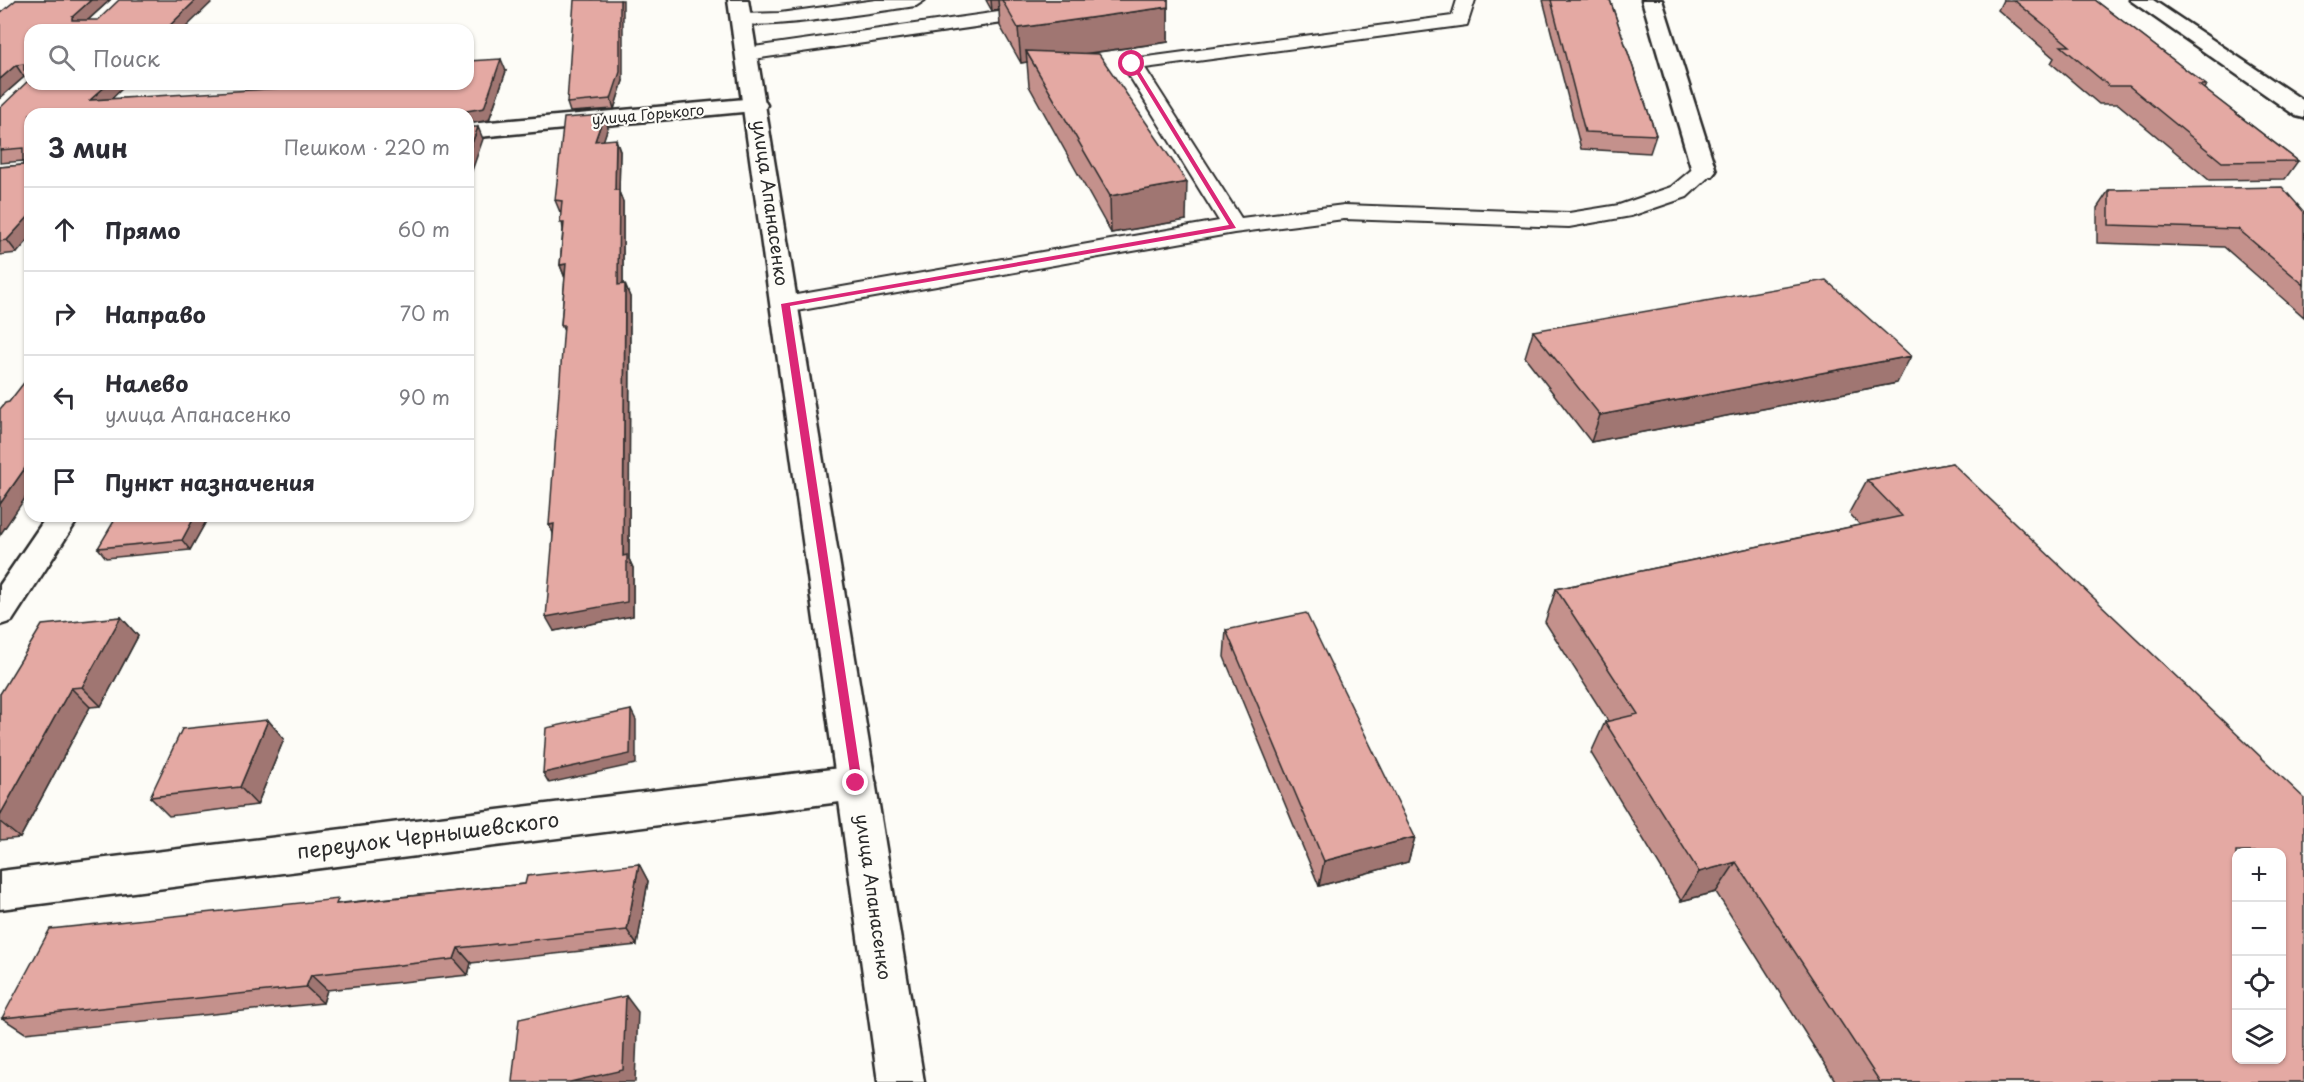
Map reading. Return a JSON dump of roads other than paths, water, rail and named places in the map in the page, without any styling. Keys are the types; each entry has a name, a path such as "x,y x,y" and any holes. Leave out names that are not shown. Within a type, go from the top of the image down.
{"street":[{"path":"1652,0 1704,171"},
{"path":"2140,0 2304,111"},
{"name":"улица Апанасенко","path":"740,10 901,1082"},
{"name":"улица Горького","path":"474,130 756,105"},
{"path":"0,612 60,522"},
{"name":"переулок Чернышевского","path":"0,890 856,783"}],"lane":[{"path":"747,54 1121,0"},
{"path":"1234,226 1132,64 1460,21 1466,0"},
{"path":"740,10 780,19 908,1"},
{"path":"785,304 1234,226 1344,212 1569,220 1623,211 1679,192 1704,171"}]}
